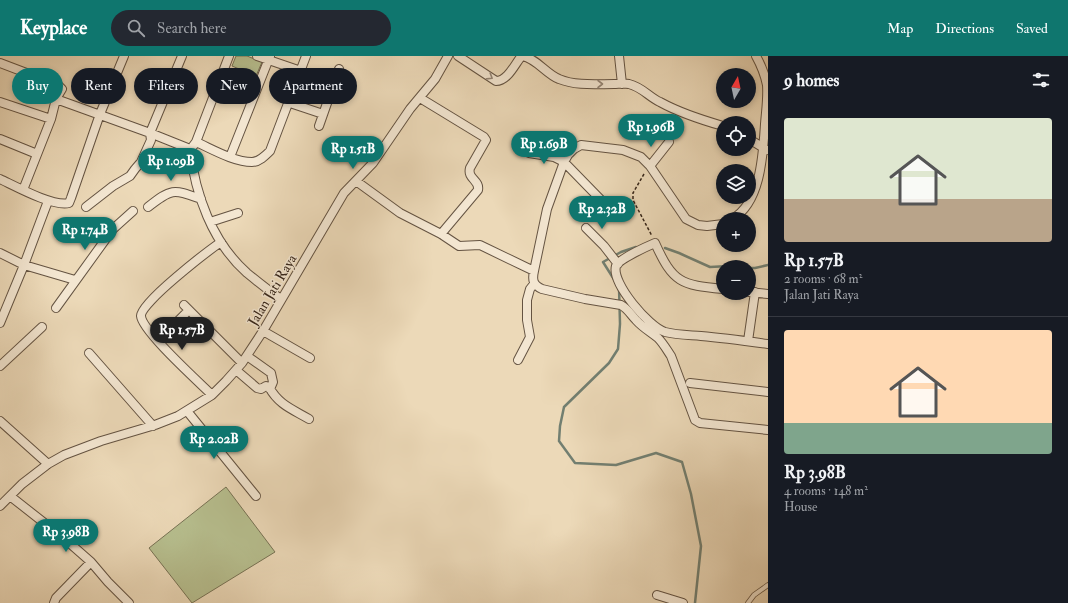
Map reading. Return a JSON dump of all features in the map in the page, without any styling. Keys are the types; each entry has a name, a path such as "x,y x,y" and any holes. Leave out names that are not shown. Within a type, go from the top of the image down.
{"street":[{"path":"0,179 48,201 63,204 69,203 100,114 124,56"},
{"path":"86,207 113,186 130,176 141,162 151,140 150,133 182,56"},
{"path":"229,56 196,142 190,149 194,174 201,199 210,222 221,242 246,272 281,299"},
{"path":"257,56 269,58 294,68"},
{"path":"302,68 306,56"},
{"name":"Jalan Jati Raya","path":"0,506 22,484 48,464 64,455 81,448 153,426 187,411 212,395 245,360 344,193 373,163 435,79 448,56"},
{"path":"458,56 496,81 501,81 506,78 523,56 532,60 558,78 579,83 628,84 638,87 658,102 671,108 716,124"},
{"path":"619,56 622,84"},
{"path":"741,212 753,194 766,150 767,84 764,72 756,56"},
{"path":"230,157 269,58"},
{"path":"0,63 13,68"},
{"path":"420,98 484,137 486,140 469,172 470,177 476,181 479,186 478,190 441,234"},
{"path":"63,101 190,149"},
{"path":"0,102 51,119"},
{"path":"23,190 51,119 55,104"},
{"path":"196,142 230,157 253,162 265,156 270,151 290,104"},
{"path":"293,104 323,114"},
{"path":"319,126 327,104"},
{"path":"0,139 37,154"},
{"path":"650,166 669,142"},
{"path":"756,144 766,150"},
{"path":"716,225 698,225 686,219 650,166 641,157 623,150 581,145 568,154 564,162 547,209 532,278 534,284 542,289 618,304 626,308 645,330 661,335 748,341 768,344"},
{"path":"529,153 554,157 564,162 603,202 611,207"},
{"path":"356,181 400,213 441,234 459,246 480,245 534,271"},
{"path":"148,207 166,193 176,192 201,199"},
{"path":"0,322 24,265 48,201"},
{"path":"56,308 113,229 133,211"},
{"path":"210,222 238,213"},
{"path":"586,228 604,246 615,261 616,274 634,307 661,335 671,356 695,420 700,423 707,424 768,430"},
{"path":"212,395 153,336 143,321 141,313 189,266 221,242"},
{"path":"615,261 655,243 662,258 672,273 680,280 696,286 716,288"},
{"path":"0,253 24,265 75,280"},
{"path":"518,360 530,337 527,316 527,300 530,289 534,284"},
{"path":"756,292 768,294"},
{"path":"748,341 751,300"},
{"path":"0,301 8,305"},
{"path":"175,324 187,307 245,360 271,373 273,382 270,389"},
{"path":"0,366 42,327"},
{"path":"263,331 310,358"},
{"path":"89,353 153,426"},
{"path":"236,370 257,388 261,389 267,386 276,398 283,404 309,419"},
{"path":"690,383 768,392"},
{"path":"187,411 256,496"},
{"path":"0,421 48,464"},
{"path":"10,496 66,540 91,562 129,603"},
{"path":"54,603 56,598 91,562"},
{"path":"657,595 683,603"}],"lane":[{"path":"748,603 754,595 768,585"}],"path":[{"path":"650,166 632,197 655,243"}],"green space":[{"path":"236,56 247,56 262,62 259,68 237,68 232,66"},
{"path":"226,487 275,552 192,603 149,548"}],"waterway":[{"path":"615,281 603,262 621,252 636,247"},
{"path":"665,248 710,267 716,267"},
{"path":"756,268 768,265"},
{"path":"619,287 620,324 618,349 609,363 564,407 559,441 575,463 616,465 656,453 682,462 691,494 701,546 695,603"}]}
